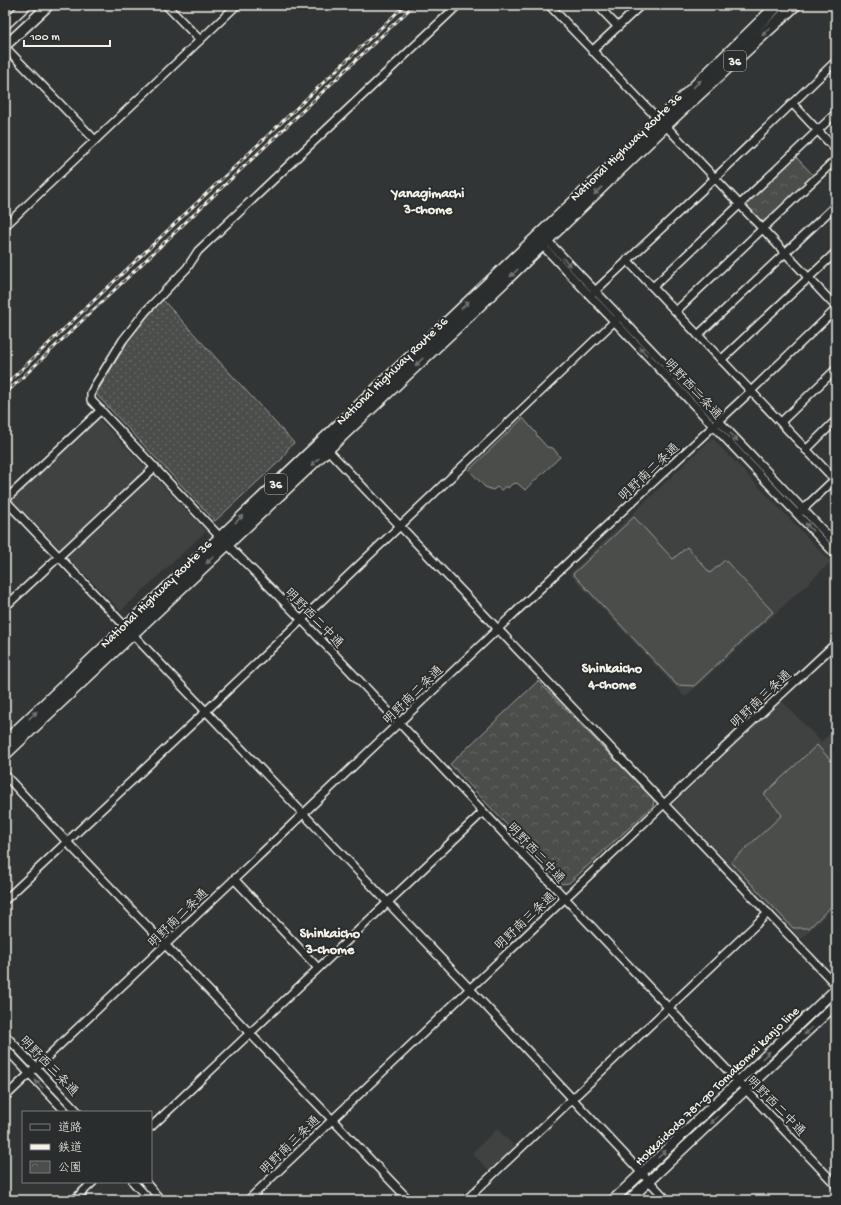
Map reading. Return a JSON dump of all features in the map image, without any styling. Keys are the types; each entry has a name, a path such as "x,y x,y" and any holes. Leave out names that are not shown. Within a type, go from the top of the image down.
{"highway":[{"name":"National Highway Route 36","path":"662,123 795,5"},
{"name":"National Highway Route 36","path":"5,754 129,631 662,123 776,6"},
{"name":"National Highway Route 36","path":"5,742 129,631"}],"main road":[{"path":"5,25 26,5"},
{"path":"5,46 43,6"},
{"name":"Hokkaidodo 781-go Tomakomai kanjo line","path":"613,1200 836,988"},
{"name":"Hokkaidodo 781-go Tomakomai kanjo line","path":"629,1200 836,1004"}],"street":[{"path":"166,5 200,40"},
{"path":"5,226 237,5"},
{"name":"明野西二中通","path":"458,5 198,251 187,268 145,312 123,340 94,387 91,393 91,400 302,620 564,899 669,1007 836,1185"},
{"path":"549,5 715,178 836,308"},
{"path":"592,51 641,5"},
{"path":"600,6 618,27"},
{"path":"776,6 784,15"},
{"path":"5,46 95,140"},
{"path":"593,293 836,61"},
{"path":"792,103 836,150"},
{"path":"653,287 836,113"},
{"path":"676,311 836,159"},
{"path":"698,335 836,205"},
{"name":"明野西二条通","path":"541,239 717,424 803,509 836,544"},
{"path":"721,360 836,252"},
{"path":"627,260 806,450 836,479 797,514"},
{"name":"明野南二条通","path":"5,1097 166,945 234,878 717,424 836,308"},
{"path":"5,900 302,620 617,319"},
{"path":"781,422 836,369"},
{"path":"101,410 5,500 470,989 667,1200"},
{"path":"806,450 836,420"},
{"name":"明野西二条通","path":"717,424 797,514 836,555"},
{"path":"324,446 836,984"},
{"path":"5,607 154,467"},
{"name":"明野南三条通","path":"248,1200 664,804 836,643"},
{"path":"5,775 67,842 409,1200"},
{"path":"152,1125 482,812"},
{"path":"234,878 318,968"},
{"path":"466,1200 768,914"},
{"name":"明野西三条通","path":"5,1035 77,1111"},
{"name":"明野西三条通","path":"5,1048 65,1111"},
{"path":"74,1200 92,1183"},
{"path":"134,1183 150,1200"},
{"path":"145,1183 161,1200"}],"shaded area":[{"path":"98,418 206,531 121,611 11,499"},
{"path":"712,438 831,562 685,697 570,574"},
{"path":"781,700 821,742 836,728 836,905 801,939 674,806 674,803"},
{"path":"497,1129 515,1147 490,1172 472,1153"}],"green space":[{"path":"796,157 813,175 813,178 765,222 762,222 746,205"},
{"path":"162,299 294,443 289,447 282,459 215,521 96,394 128,341"},
{"path":"523,418 547,447 553,448 560,457 525,490 517,483 512,484 508,488 506,486 501,490 497,487 493,490 485,487 469,470"},
{"path":"634,517 673,559 687,547 710,573 725,560 773,612 694,686 677,685 573,574"},
{"path":"538,681 654,800 653,806 569,883 562,884 450,764"},
{"path":"817,745 836,766 836,902 809,928 793,928 731,862 782,815 764,794"}],"railway":[{"path":"5,385 405,5"},
{"path":"5,394 414,5"}],"district":[{"name":"Yanagimachi 3-chome","path":"428,200"},
{"name":"Shinkaicho 4-chome","path":"612,676"},
{"name":"Shinkaicho 3-chome","path":"330,940"}]}
